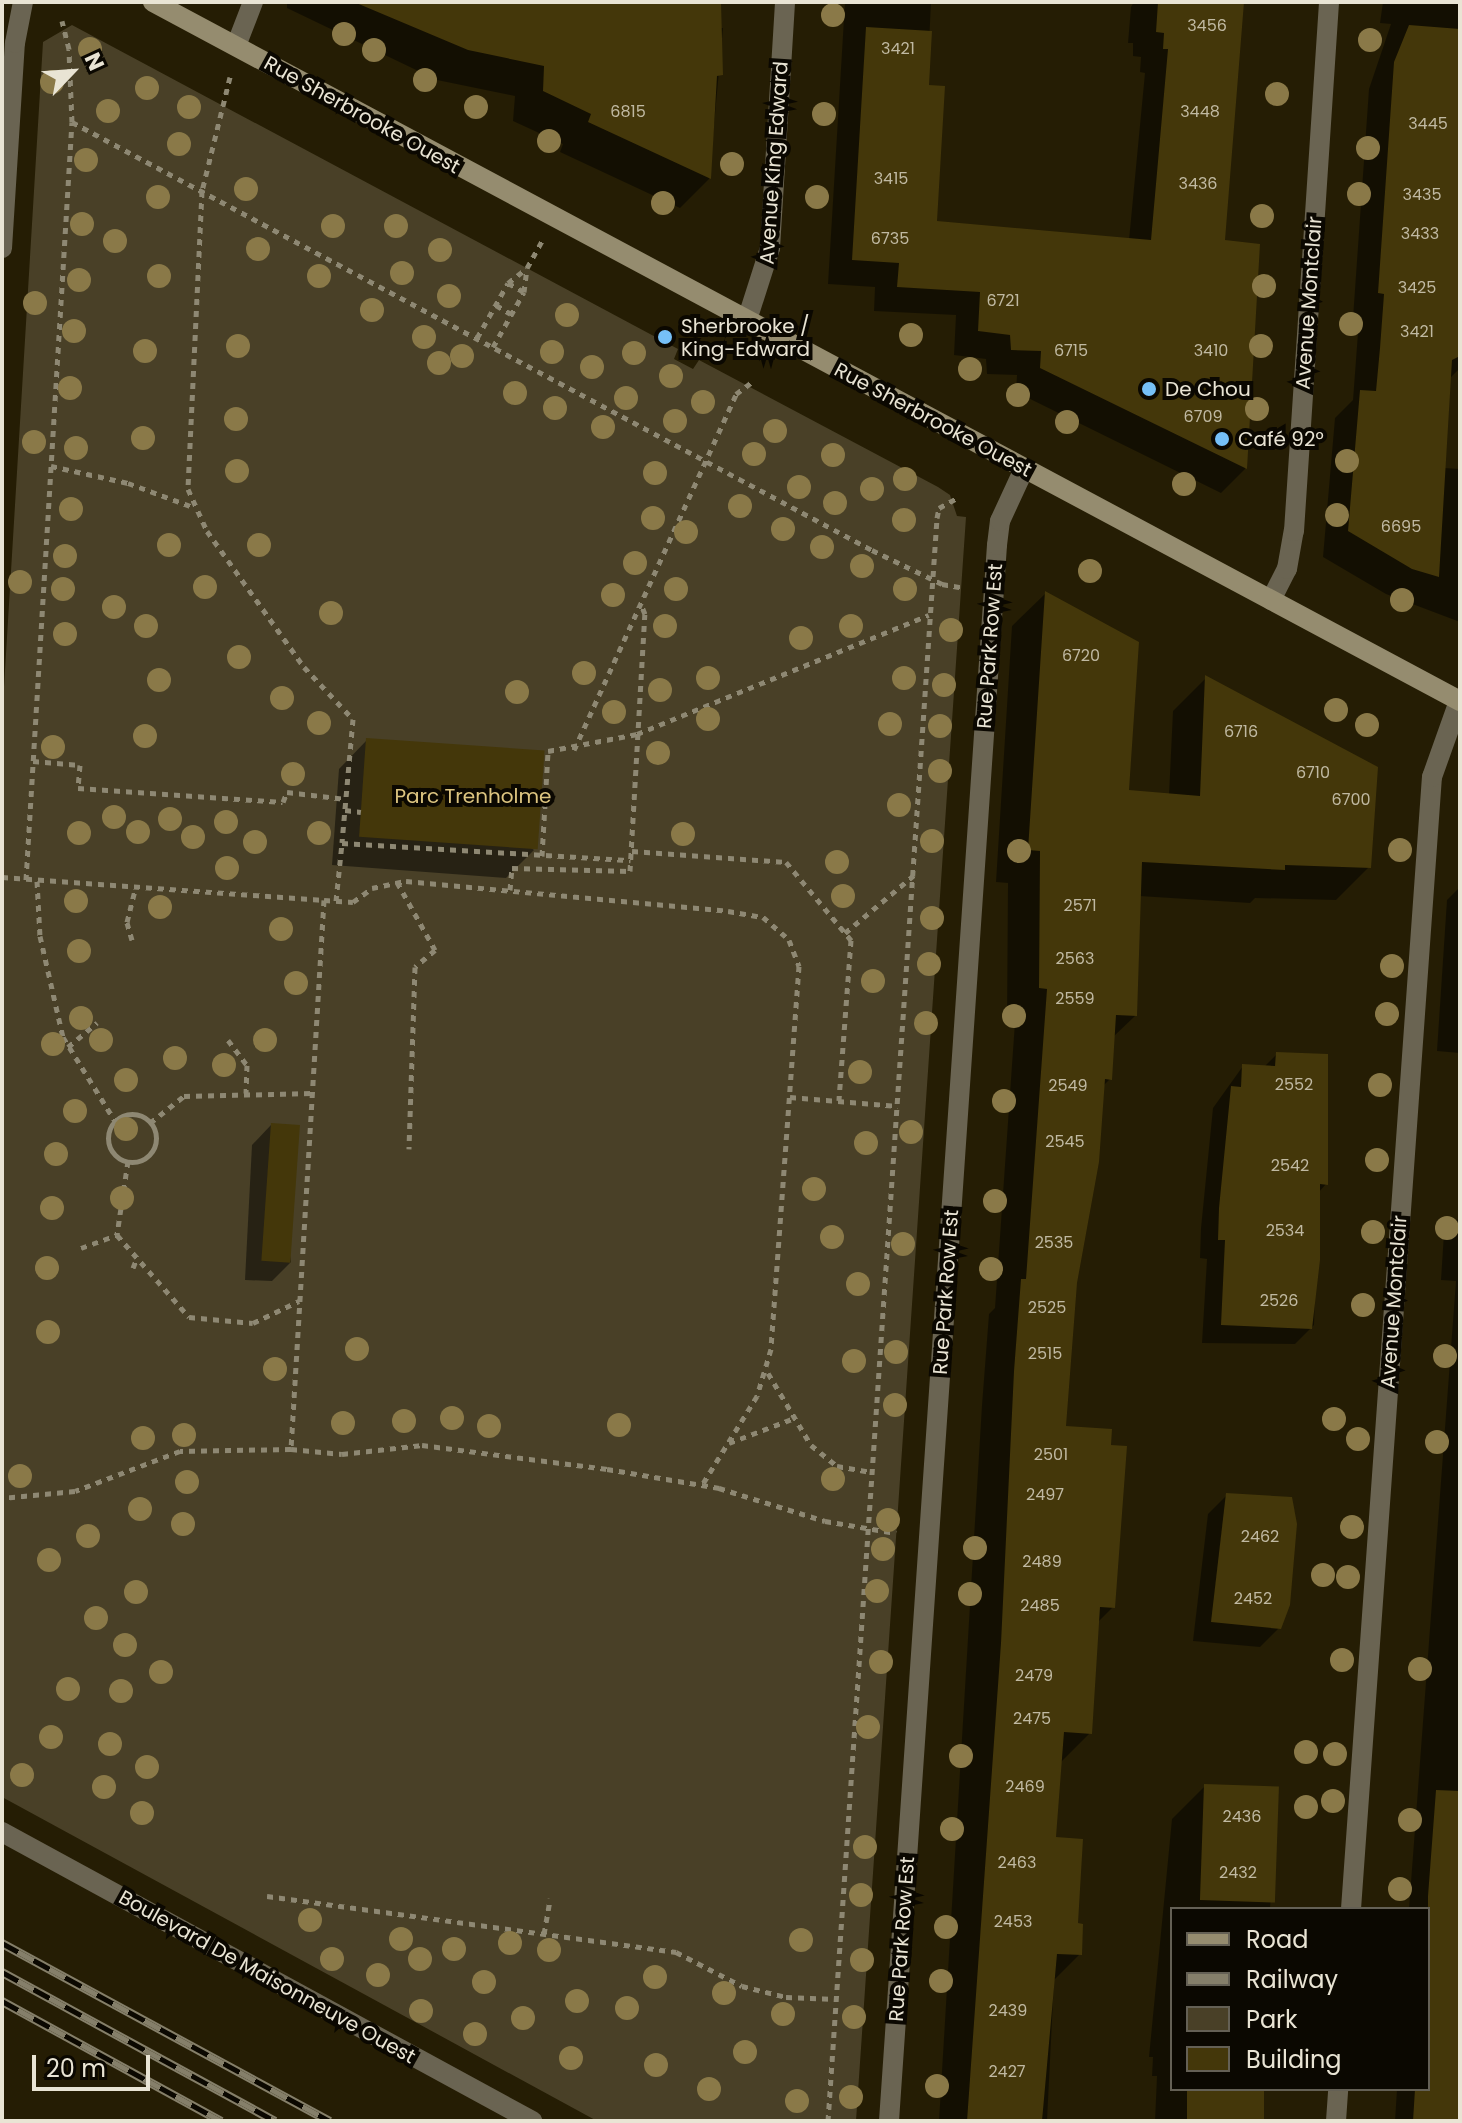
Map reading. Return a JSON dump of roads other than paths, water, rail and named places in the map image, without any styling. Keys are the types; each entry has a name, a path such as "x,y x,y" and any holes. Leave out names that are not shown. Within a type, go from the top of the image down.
{"main road":[{"name":"Rue Sherbrooke Ouest","path":"153,2 1459,701"}],"street":[{"path":"2,248 15,43 23,2"},
{"path":"236,46 253,2"},
{"name":"Avenue King Edward","path":"747,320 770,248 785,2"},
{"name":"Avenue Montclair","path":"1271,600 1287,569 1294,531 1329,2"},
{"name":"Rue Park Row Est","path":"889,2121 997,545 1004,510 1024,469"},
{"name":"Avenue Montclair","path":"1351,1907 1432,777 1459,701"},
{"name":"Boulevard De Maisonneuve Ouest","path":"2,1832 532,2121"},
{"path":"1336,2121 1338,2091"}],"railway":[{"path":"2,1943 330,2121"},
{"path":"2,1972 275,2121"},
{"path":"2,2001 221,2121"}],"place":[{"name":"Sherbrooke / King-Edward","path":"665,337"},
{"name":"De Chou","path":"1149,389"},
{"name":"Café 92°","path":"1222,439"}],"park label":[{"name":"Parc Trenholme","path":"473,796"}]}
